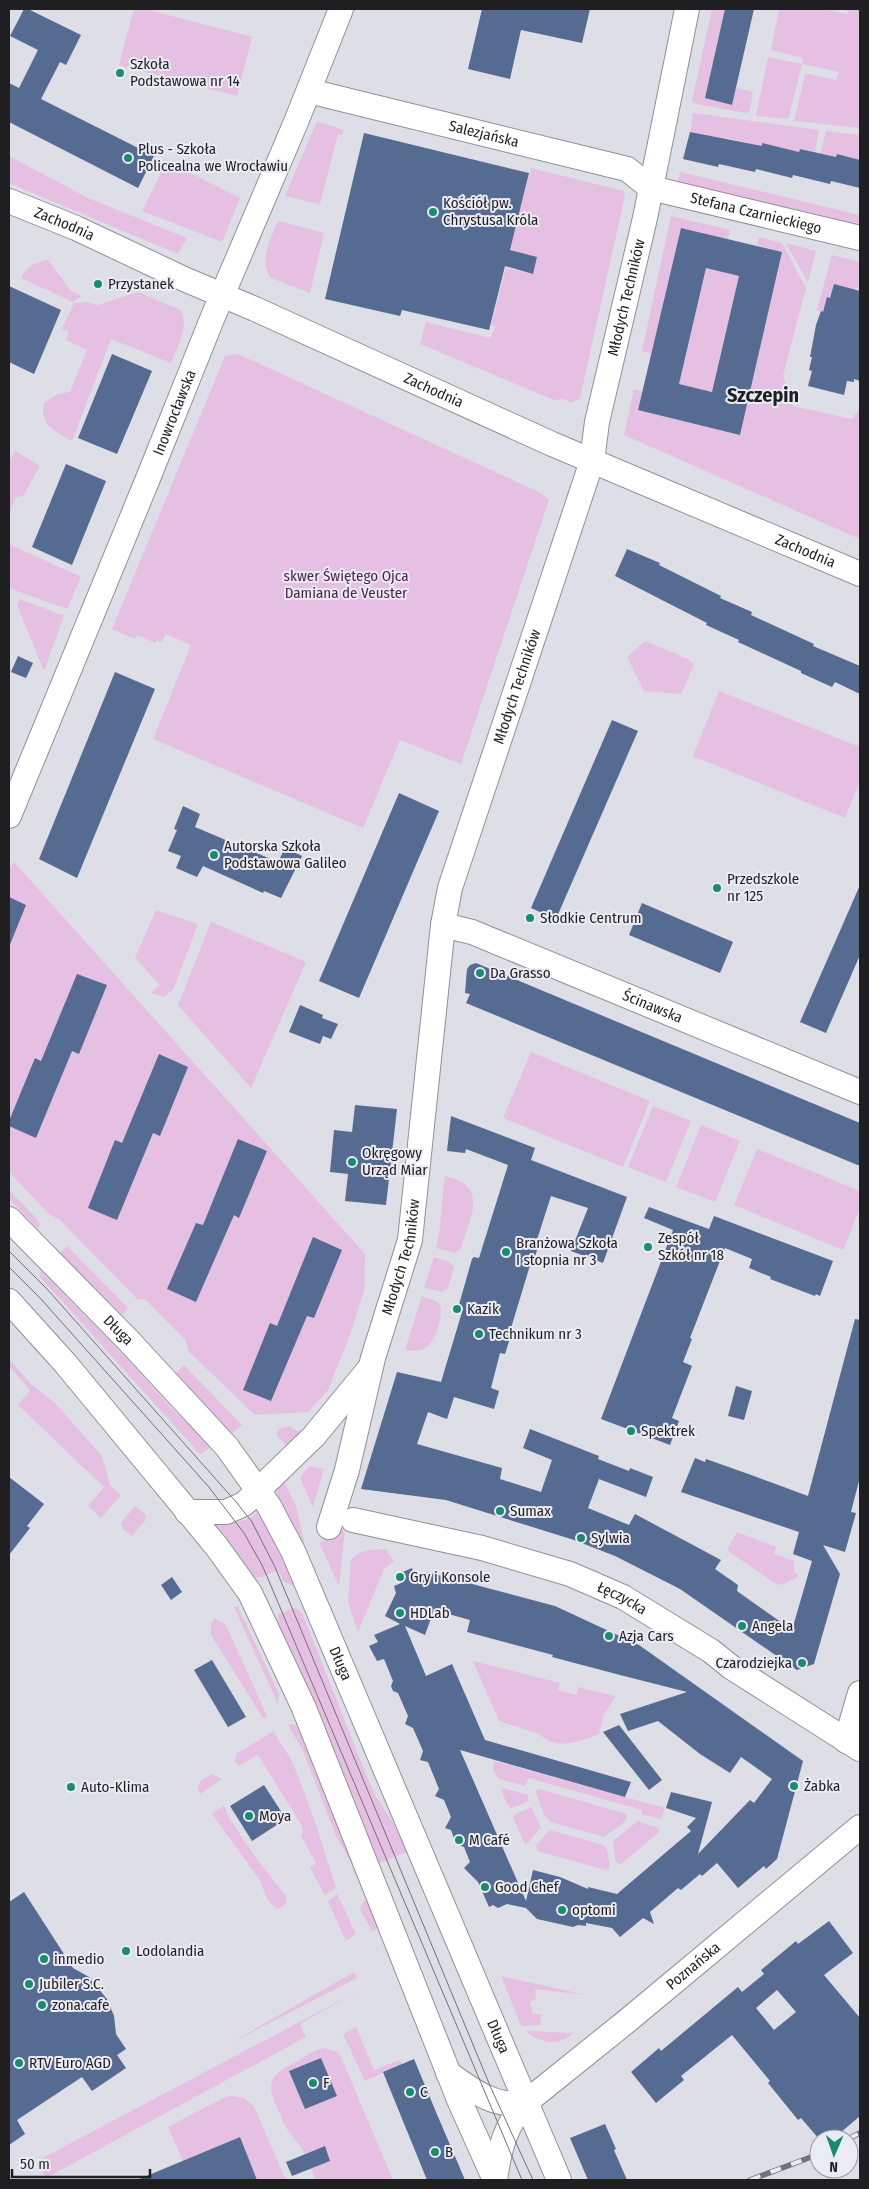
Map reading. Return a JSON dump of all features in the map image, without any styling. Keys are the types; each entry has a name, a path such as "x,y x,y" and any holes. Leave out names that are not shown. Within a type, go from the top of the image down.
{"street":[{"name":"Inowrocławska","path":"9,816 222,296 309,91 341,9"},
{"name":"Młodych Techników","path":"329,1527 347,1470 371,1367 412,1231 443,925 452,880 592,461 597,422 651,188 670,84 687,9"},
{"name":"Salezjańska","path":"309,91 627,169 651,188"},
{"name":"Stefana Czarnieckiego","path":"651,188 860,238"},
{"name":"Zachodnia","path":"9,201 76,228 222,296 592,461 860,574"},
{"name":"Ścinawska","path":"443,925 480,935 860,1092"},
{"name":"Długa","path":"9,1219 127,1339 199,1416 234,1456 269,1506 293,1551 559,2180"},
{"path":"9,1301 65,1363 217,1546 250,1593 304,1708 448,2073 495,2180"},
{"name":"Młodych Techników","path":"187,1512 217,1513 229,1511 244,1504 314,1436 357,1381 371,1367"},
{"name":"Łęczycka","path":"353,1520 482,1548 570,1574 623,1596 711,1651 731,1667 853,1745"},
{"path":"853,1745 860,1693"},
{"name":"Poznańska","path":"495,2180 499,2152 506,2131 525,2102 627,2021 860,1827"},
{"path":"448,2073 477,2094 491,2100 514,2104 525,2102"}],"green space":[{"path":"134,9 145,9 252,37 237,96 119,65"},
{"path":"712,9 725,9 705,98 732,105 736,88 753,92 750,110 747,113 696,104 692,101"},
{"path":"779,9 822,9 849,14 846,9 860,9 860,128 794,121 805,75 836,80 839,72 802,64 803,58 771,50"},
{"path":"768,57 802,64 789,117 786,119 756,116"},
{"path":"693,113 819,130 815,152 800,149 799,152 727,138 725,140 690,132"},
{"path":"317,121 344,130 342,135 338,134 320,204 285,196"},
{"path":"826,131 860,135 860,160 837,154 836,157 820,154"},
{"path":"9,156 88,198 187,238 178,254 9,183"},
{"path":"167,161 240,198 222,242 142,211"},
{"path":"531,168 624,191 625,196 580,398 571,403 564,399 554,400 420,344 426,322 490,338 496,327 491,325 506,268 533,274 537,257 510,250"},
{"path":"680,172 860,215 857,230 677,185"},
{"path":"671,216 730,230 728,239 681,228 651,354 642,351"},
{"path":"278,221 324,233 310,293 271,278 267,271 267,250"},
{"path":"759,237 782,243 806,288 783,376 793,406 852,419 860,408 860,539 624,435 634,389 642,392 638,410 740,435 782,252 757,245"},
{"path":"786,243 816,251 808,282"},
{"path":"832,255 860,262 860,289 855,288 854,296 846,287 834,284 830,298 827,297 823,312 817,310"},
{"path":"48,260 71,291 82,296 73,302 21,278 32,265"},
{"path":"706,268 739,276 712,392 679,384"},
{"path":"138,292 181,310 184,323 183,330 171,363 111,339 72,441 46,422 43,411 44,403 57,394 70,392 87,350 66,340 69,332 62,329 74,303 86,302 98,305"},
{"name":"skwer Świętego Ojca Damiana de Veuster","path":"238,354 539,492 549,500 461,764 400,740 363,828 153,739 191,645 166,634 162,642 157,640 155,643 137,635 135,639 112,629 225,356"},
{"path":"15,451 40,466 23,496 16,497 9,514 9,461"},
{"path":"9,544 81,577 67,609 11,589 9,584"},
{"path":"20,599 64,616 44,671 17,605"},
{"path":"645,641 688,659 694,665 681,694 644,691 627,657"},
{"path":"719,691 860,747 860,781 845,818 693,756"},
{"path":"14,862 365,1254 364,1291 351,1332 328,1390 308,1412 255,1415 189,1352 185,1340 146,1300 137,1299 60,1220 49,1214 9,1172 9,870"},
{"path":"156,910 198,924 173,990 163,997 151,993 160,985 135,958"},
{"path":"211,922 306,962 251,1088 178,1005"},
{"path":"531,1052 650,1101 623,1167 503,1118"},
{"path":"653,1106 691,1121 666,1182 628,1167"},
{"path":"701,1125 740,1141 715,1202 676,1187"},
{"path":"757,1149 860,1191 860,1208 843,1250 734,1205"},
{"path":"445,1176 459,1181 468,1187 472,1195 472,1215 461,1248 455,1253 436,1248"},
{"path":"9,1190 38,1220 40,1225 38,1229 9,1199"},
{"path":"67,1246 128,1308 122,1315 60,1253"},
{"path":"434,1257 449,1262 454,1267 448,1288 442,1292 424,1288"},
{"path":"41,1271 125,1356 174,1411 213,1446 200,1454 40,1277"},
{"path":"422,1296 438,1302 441,1313 439,1326 433,1340 425,1348 418,1351 405,1350"},
{"path":"9,1359 31,1384 55,1403 102,1456 110,1485 121,1495 101,1518 88,1506 104,1487 18,1405 30,1390 9,1366"},
{"path":"184,1365 242,1425 229,1436 176,1373"},
{"path":"288,1426 303,1433 288,1448 276,1434 279,1429"},
{"path":"309,1466 324,1469 313,1507 300,1478"},
{"path":"284,1482 296,1506 305,1546 336,1619 334,1620 276,1499 278,1488"},
{"path":"135,1506 146,1515 145,1521 132,1536 123,1529 121,1523"},
{"path":"259,1513 299,1588 284,1582 278,1570 262,1577 252,1577 211,1525 213,1522 231,1523 242,1521"},
{"path":"333,1528 345,1531 339,1586 319,1543 327,1538"},
{"path":"737,1532 776,1547 774,1554 794,1561 794,1572 799,1576 782,1585 773,1582 727,1550"},
{"path":"386,1549 394,1561 384,1569 358,1632 348,1602 351,1560 362,1552"},
{"path":"234,1607 238,1607 279,1694 278,1704"},
{"path":"294,1608 298,1609 303,1615 375,1795 409,1851 376,1865 304,1677 278,1625 278,1614"},
{"path":"215,1618 226,1625 267,1716 263,1718 211,1635 211,1624"},
{"path":"473,1661 560,1683 558,1690 576,1695 578,1687 616,1696 603,1716 599,1734 584,1740 561,1744 546,1739 539,1734 499,1721"},
{"path":"292,1724 300,1728 359,1873 354,1874 352,1864 336,1836 303,1751 288,1725"},
{"path":"274,1731 291,1760 299,1779 336,1888 325,1895 310,1868 316,1863 301,1836 302,1826 258,1755 239,1766 235,1762 236,1754"},
{"path":"494,1761 665,1808 661,1819 641,1814 642,1810 529,1778 525,1786 499,1779 493,1770"},
{"path":"212,1774 222,1779 200,1794 198,1789 200,1781"},
{"path":"503,1788 527,1794 529,1801 510,1809 501,1791"},
{"path":"539,1789 627,1814 627,1818 604,1837 551,1822 545,1816 536,1794 535,1791"},
{"path":"224,1805 228,1816 256,1858 286,1896 286,1903 279,1909 269,1900 259,1879 212,1814"},
{"path":"531,1807 541,1827 525,1844 513,1818 516,1814"},
{"path":"638,1821 659,1828 659,1832 621,1864 616,1863 613,1841"},
{"path":"550,1830 603,1845 607,1849 610,1868 606,1870 537,1851 536,1845"},
{"path":"337,1894 356,1934 346,1941 328,1901"},
{"path":"370,1898 380,1927 372,1931 360,1910 362,1903"},
{"path":"354,1972 357,1978 229,2044"},
{"path":"501,1976 586,1995 535,1989 536,1999 530,2002 533,2014 541,2014 540,2025 521,2026"},
{"path":"362,1989 300,2024 306,2037 46,2178 37,2161"},
{"path":"356,2027 374,2070 400,2060 402,2064 365,2081 343,2034"},
{"path":"525,2031 573,2033 562,2041 549,2042 536,2038"},
{"path":"325,2048 337,2052 341,2057 393,2180 316,2180 311,2169 330,2161 325,2146 305,2154 286,2127 274,2099 271,2086 272,2081 286,2067 313,2052"},
{"path":"225,2097 244,2098 254,2106 284,2176 288,2180 257,2180 239,2137 183,2161 168,2127"}],"building":[{"path":"24,9 28,9 81,35 66,65 60,62 41,99 154,156 138,188 9,122 9,83 19,88 38,50 10,36"},
{"path":"482,9 590,9 582,43 521,30 510,79 468,69"},
{"path":"725,9 754,9 732,105 705,98"},
{"path":"690,132 762,146 762,143 799,152 800,149 836,157 837,154 860,160 860,188 831,181 830,184 793,175 792,178 756,169 755,172 719,164 718,167 683,159"},
{"name":"Kościół pw. Chrystusa Króla","path":"364,133 529,173 510,250 537,257 533,274 505,266 489,330 402,310 400,316 325,299"},
{"path":"681,228 782,252 740,435 638,410","holes":["706,268 739,276 712,392 679,384"]},
{"path":"834,284 860,291 860,381 854,379 854,382 847,381 844,395 808,386 812,371 809,370 812,357 810,357 816,325 821,311 823,312 827,297 830,298"},
{"path":"9,286 61,310 34,374 9,362"},
{"path":"112,354 152,371 117,454 78,438"},
{"path":"66,464 106,481 72,565 32,547"},
{"path":"627,549 660,563 659,565 721,596 720,598 752,612 751,615 814,644 813,646 860,666 860,694 835,682 832,687 801,673 801,671 738,642 739,640 706,625 707,623 615,576"},
{"path":"18,656 33,663 26,678 11,672"},
{"path":"115,672 155,689 77,878 39,859"},
{"path":"612,720 638,731 556,919 531,908"},
{"path":"399,793 439,811 359,998 319,981"},
{"path":"183,806 200,814 195,827 278,862 285,848 302,856 281,898 264,891 263,893 203,866 197,877 176,868 181,856 168,851 177,830 174,829"},
{"path":"860,885 860,955 826,1033 800,1022"},
{"path":"9,897 26,905 9,947"},
{"path":"642,903 733,942 720,973 629,935"},
{"path":"476,963 860,1123 860,1166 466,1003 470,994 465,993 467,969 470,965"},
{"path":"77,974 107,985 79,1054 72,1051 36,1138 9,1126 9,1121 35,1058 41,1061"},
{"path":"300,1005 323,1015 322,1018 338,1024 331,1039 323,1036 320,1044 289,1032"},
{"path":"159,1054 188,1067 160,1136 153,1133 117,1220 88,1208 115,1140 122,1143"},
{"path":"355,1105 397,1109 386,1205 345,1201 348,1174 330,1172 334,1130 352,1132"},
{"path":"451,1116 535,1148 531,1160 627,1197 603,1263 571,1251 588,1208 551,1196 535,1246 538,1247 533,1263 531,1262 505,1354 500,1353 491,1388 499,1391 494,1409 454,1397 447,1419 428,1412 417,1444 502,1468 500,1479 541,1492 552,1460 523,1448 530,1429 599,1456 598,1459 629,1471 630,1468 653,1477 646,1497 599,1479 588,1508 629,1525 635,1514 721,1560 715,1569 738,1585 737,1591 792,1630 812,1561 793,1554 799,1532 681,1492 695,1458 705,1462 706,1459 808,1496 855,1319 860,1320 860,1477 851,1512 856,1513 845,1552 823,1545 840,1574 814,1664 797,1670 680,1589 615,1556 574,1540 446,1500 361,1489 397,1372 441,1382 462,1312 457,1310 472,1259 474,1257 479,1258 508,1165 466,1149 465,1153 447,1151"},
{"path":"238,1139 267,1151 239,1218 234,1215 196,1302 167,1289 196,1223 203,1225"},
{"path":"649,1207 709,1229 714,1216 833,1261 820,1296 816,1294 815,1296 770,1279 771,1277 749,1268 752,1259 725,1248 690,1338 692,1339 683,1362 692,1366 672,1418 679,1421 670,1445 601,1419 673,1230 644,1218"},
{"path":"313,1237 342,1250 314,1318 307,1316 271,1401 243,1390 270,1323 277,1326"},
{"path":"736,1386 752,1391 744,1420 728,1416"},
{"path":"9,1477 44,1504 27,1526 30,1528 9,1555"},
{"path":"412,1568 415,1577 427,1572 555,1606 639,1645 803,1761 777,1859 766,1869 764,1866 738,1888 717,1863 681,1890 678,1888 650,1912 654,1924 643,1918 620,1937 612,1928 586,1923 586,1926 578,1925 573,1927 537,1919 526,1908 507,1904 498,1908 493,1905 489,1907 478,1882 464,1868 470,1862 464,1847 456,1844 451,1830 445,1828 451,1817 444,1800 435,1796 439,1789 428,1762 420,1760 423,1751 413,1728 405,1724 408,1716 398,1693 393,1691 391,1686 393,1681 384,1659 377,1661 369,1646 378,1642 374,1635 400,1624 385,1616 396,1593 394,1586 401,1583 398,1574","holes":["434,1610 470,1620 467,1632 553,1655 552,1657 687,1692 620,1714 628,1731 658,1721 700,1754 730,1773 741,1757 772,1779 754,1803 750,1800 698,1854 712,1802 671,1792 666,1808 696,1818 687,1827 691,1831 617,1894 588,1887 588,1889 560,1877 533,1870 526,1901 460,1750 625,1797 631,1782 485,1740 452,1664 426,1676 405,1626 425,1635"]},
{"path":"172,1577 182,1592 171,1600 161,1585"},
{"path":"212,1660 246,1717 228,1727 194,1670"},
{"path":"619,1725 662,1780 649,1790 603,1732"},
{"path":"264,1785 286,1819 252,1841 230,1806"},
{"path":"24,1892 73,1968 89,1977 107,1999 114,2016 116,2034 126,2049 117,2055 126,2068 92,2091 82,2077 17,2120 25,2134 9,2145 9,1902"},
{"path":"829,1921 853,1953 824,1975 860,2018 860,2116 845,2129 810,2129 801,2118 798,2120 768,2083 770,2081 732,2035 681,2076 684,2080 656,2103 631,2072 659,2048 661,2051 738,1987 742,1992 764,1974 761,1970 796,1941 798,1944","holes":["777,1990 796,2012 774,2030 756,2008"]},
{"name":"F","path":"321,2058 337,2096 305,2109 289,2071"},
{"path":"414,2059 465,2180 427,2180 383,2072"},
{"path":"605,2124 627,2180 588,2180 570,2138"},
{"path":"240,2137 257,2180 137,2180"},
{"path":"325,2146 330,2161 292,2176 286,2162"}],"tram line":[{"path":"9,1251 47,1289 252,1522 275,1567 491,2088 533,2180"},
{"path":"9,1267 40,1298 208,1486 244,1533 263,1567 522,2180"}],"railway":[{"path":"750,2180 809,2158"}],"place":[{"name":"Szkoła Podstawowa nr 14","path":"120,73"},
{"name":"Plus - Szkoła Policealna we Wrocławiu","path":"128,158"},
{"name":"Kościół pw. Chrystusa Króla","path":"433,212"},
{"name":"Przystanek","path":"98,284"},
{"name":"Autorska Szkoła Podstawowa Galileo","path":"214,855"},
{"name":"Przedszkole nr 125","path":"717,888"},
{"name":"Słodkie Centrum","path":"530,918"},
{"name":"Da Grasso","path":"480,973"},
{"name":"Okręgowy Urząd Miar","path":"352,1162"},
{"name":"Zespół Szkół nr 18","path":"648,1247"},
{"name":"Branżowa Szkoła I stopnia nr 3","path":"506,1252"},
{"name":"Kazik","path":"457,1309"},
{"name":"Technikum nr 3","path":"479,1334"},
{"name":"Spektrek","path":"631,1431"},
{"name":"Sumax","path":"500,1511"},
{"name":"Sylwia","path":"581,1538"},
{"name":"Gry i Konsole","path":"400,1577"},
{"name":"HDLab","path":"400,1613"},
{"name":"Angela","path":"742,1626"},
{"name":"Azja Cars","path":"609,1636"},
{"name":"Czarodziejka","path":"802,1663"},
{"name":"Żabka","path":"794,1786"},
{"name":"Auto-Klima","path":"71,1787"},
{"name":"Moya","path":"249,1816"},
{"name":"M Café","path":"459,1840"},
{"name":"Good Chef","path":"485,1887"},
{"name":"optomi","path":"562,1910"},
{"name":"Lodolandia","path":"126,1951"},
{"name":"inmedio","path":"44,1959"},
{"name":"Jubiler S.C.","path":"29,1984"},
{"name":"zona.cafe","path":"42,2005"},
{"name":"RTV Euro AGD","path":"19,2063"},
{"name":"F","path":"313,2083"},
{"name":"C","path":"410,2092"},
{"name":"B","path":"435,2152"}],"district":[{"name":"Szczepin","path":"763,395"}]}
